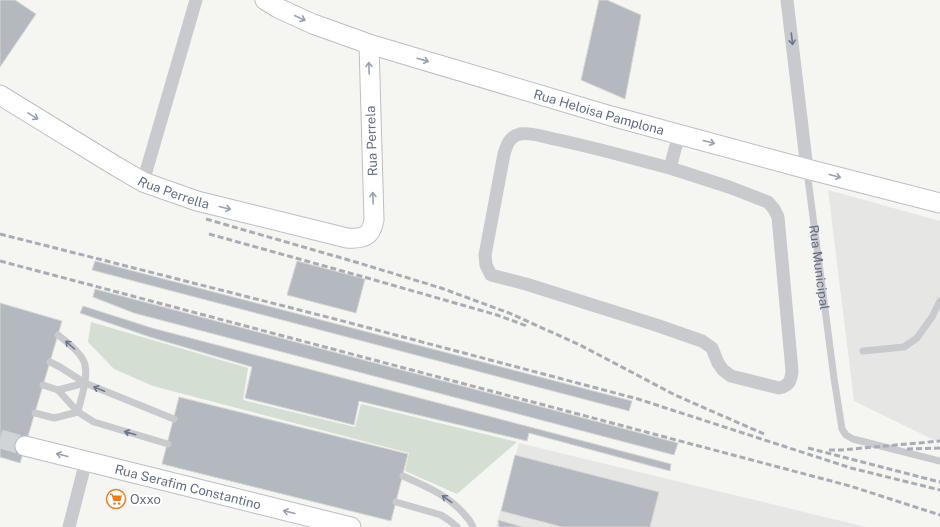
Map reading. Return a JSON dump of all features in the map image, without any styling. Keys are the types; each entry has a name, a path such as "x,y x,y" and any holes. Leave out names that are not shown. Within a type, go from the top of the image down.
{"street":[{"path":"143,182 196,0"},
{"name":"Rua Heloisa Pamplona","path":"266,0 278,8 313,24 369,44 611,116 940,203"},
{"name":"Rua Municipal","path":"788,0 807,169"},
{"name":"Rua Perrela","path":"366,235 373,226 374,220 369,44"},
{"name":"Rua Perrella","path":"0,95 143,182 197,201 348,238 355,239 366,235"},
{"path":"522,134 532,134 670,168 761,199 768,202 774,209 778,217 792,371 789,382 786,386 780,388 731,376 723,370 718,363 712,348 702,341 526,284 491,275 486,265 485,255 504,154 507,144 512,138 522,134"},
{"path":"670,168 679,134"},
{"name":"Rua Serafim Constantino","path":"25,446 350,527"},
{"path":"69,527 86,461"}],"lane":[{"name":"Rua Municipal","path":"807,169 842,429 846,435 853,439 940,461"},
{"path":"863,351 904,347 917,338 938,311 940,301"},
{"path":"58,334 76,350 85,364 85,383 78,412"},
{"path":"50,362 85,383 174,419"},
{"path":"58,390 85,383"},
{"path":"43,385 58,390 78,412 94,422 168,444"},
{"path":"35,412 54,418 78,412"},
{"path":"403,476 445,497 459,508 473,527"},
{"path":"396,502 442,515 457,527"}],"shaded area":[{"path":"828,190 940,221 940,443 854,401"},
{"path":"91,322 248,368 243,400 355,427 361,404 517,442 457,494 405,471 409,453 153,386 114,369 88,342"},
{"path":"519,443 866,527 496,527"}],"building":[{"path":"0,0 15,0 36,14 0,67"},
{"path":"599,0 607,0 641,15 625,99 581,80"},
{"path":"95,261 632,401 629,411 92,270"},
{"path":"297,261 365,279 356,313 287,295"},
{"path":"95,289 678,443 674,455 134,313 93,297"},
{"path":"0,303 62,321 20,463 0,457"},
{"path":"83,306 152,328 671,464 670,471 529,433 527,441 359,401 354,425 245,398 252,367 150,337 80,313"},
{"path":"179,397 408,454 391,521 162,464"},
{"path":"515,455 659,492 650,527 562,527 501,511"},
{"path":"498,520 523,527 499,527"}],"tunnel":[{"path":"0,439 25,446"}],"railway":[{"path":"206,219 441,288 509,313 580,345 675,395 764,434"},
{"path":"0,234 335,319 638,399 851,468 940,490"},
{"path":"209,234 497,315 527,326"},
{"path":"0,261 850,486 940,515"},
{"path":"829,450 940,441"},
{"path":"808,448 940,482"},
{"path":"907,449 940,448"}],"place":[{"name":"Oxxo","path":"116,499"}]}
